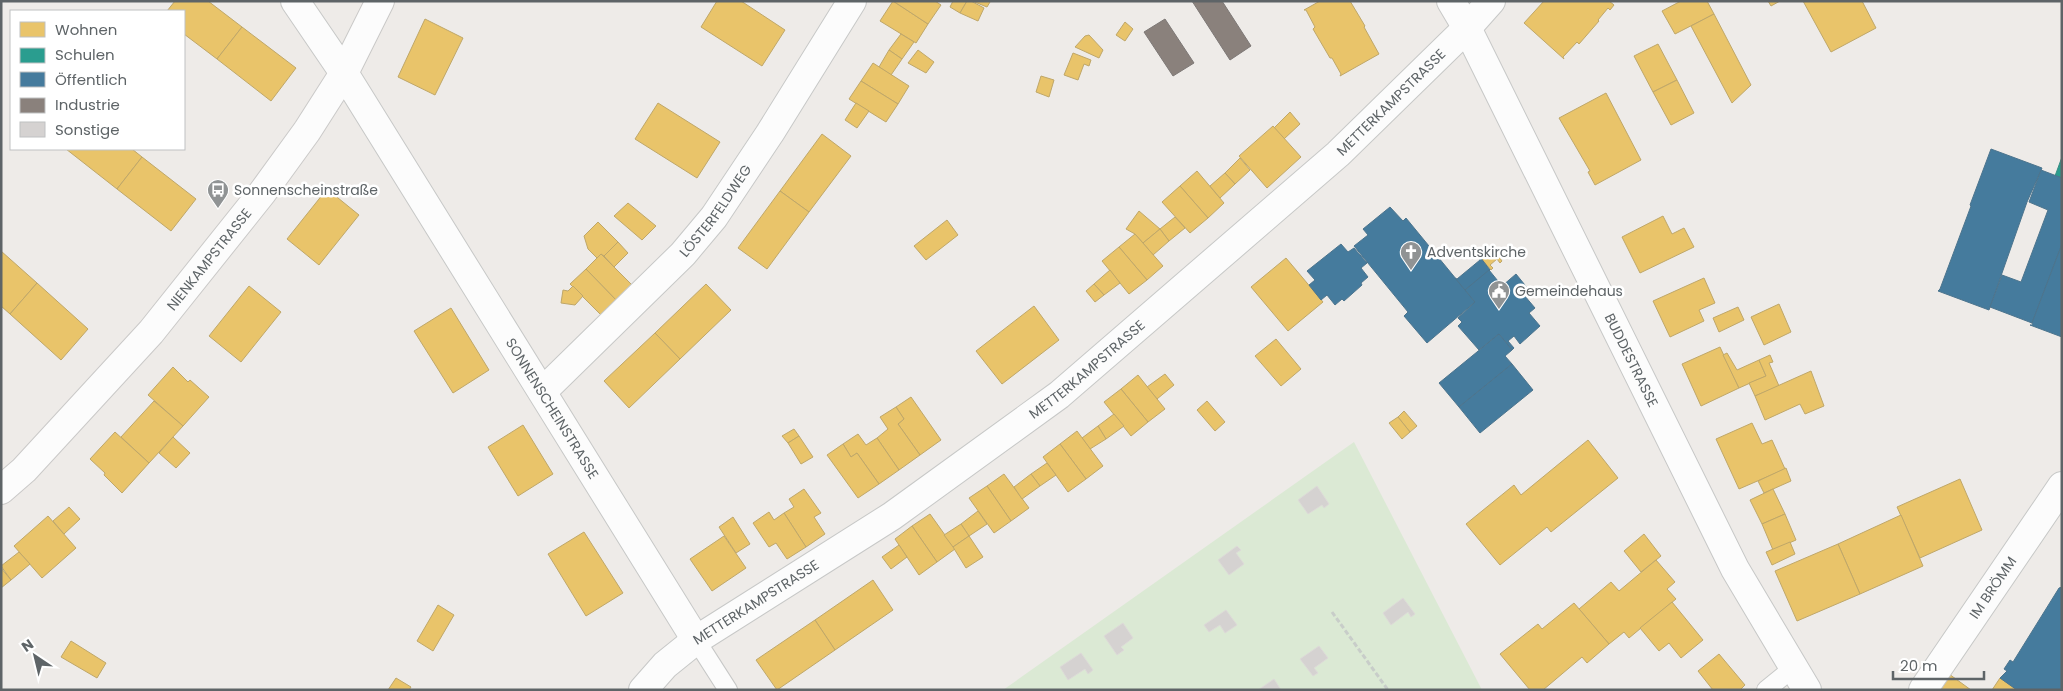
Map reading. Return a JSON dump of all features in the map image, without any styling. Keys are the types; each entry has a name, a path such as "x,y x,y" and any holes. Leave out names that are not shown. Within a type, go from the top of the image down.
{"street":[{"name":"SONNENSCHEINSTRASSE","path":"296,1 344,73 696,640"},
{"name":"NIENKAMPSTRASSE","path":"1,490 24,470 151,332 262,194 307,131 344,73 380,1"},
{"name":"LÖSTERFELDWEG","path":"543,391 683,254 714,217 770,133 852,1"},
{"name":"BUDDESTRASSE","path":"1451,1 1467,28 1735,569 1800,679"},
{"name":"METTERKAMPSTRASSE","path":"643,690 664,665 696,640 892,516 1059,394 1338,154 1467,28 1491,1"},
{"name":"IM BRÖMM","path":"1923,690 2062,486"}],"lane":[{"path":"696,640 728,690"},
{"path":"1766,690 1800,679"}],"path":[{"path":"1332,612 1388,690"}],"green space":[{"path":"1354,442 1482,690 1003,690"}],"building: Wohnen":[{"path":"175,1 208,1 242,27 217,59 185,35 185,10 168,10"},
{"path":"717,1 741,1 785,30 762,66 701,27"},
{"path":"893,1 928,24 916,43 880,21"},
{"path":"893,1 935,1 941,5 928,24"},
{"path":"953,1 967,1 960,13 950,7"},
{"path":"967,1 971,1 984,8 978,21 960,13"},
{"path":"972,1 988,1 990,2 987,7"},
{"path":"1320,1 1350,1 1379,54 1340,76 1341,74 1313,29 1315,27 1306,10 1304,10"},
{"path":"1544,1 1609,1 1614,5 1610,10 1608,8 1579,44 1577,42 1563,57 1564,59 1524,23"},
{"path":"1681,1 1707,1 1714,14 1675,34 1662,11"},
{"path":"1768,1 1780,1 1771,6"},
{"path":"1803,1 1862,1 1876,28 1831,52"},
{"path":"1714,14 1751,85 1732,103 1691,26"},
{"path":"425,19 463,38 435,95 398,77"},
{"path":"1125,22 1133,29 1125,41 1116,35"},
{"path":"242,27 296,68 271,101 217,59"},
{"path":"901,34 914,42 902,59 889,50"},
{"path":"1089,35 1103,50 1099,58 1075,47 1085,36"},
{"path":"1658,44 1677,80 1653,92 1634,56"},
{"path":"889,50 902,59 891,75 879,67"},
{"path":"918,50 934,62 926,73 908,63"},
{"path":"1073,53 1091,60 1089,66 1084,64 1078,80 1064,75"},
{"path":"873,63 909,86 898,104 861,81"},
{"path":"1041,76 1054,80 1049,97 1036,92"},
{"path":"1677,80 1694,113 1671,125 1653,92"},
{"path":"861,81 898,104 886,122 849,99"},
{"path":"1606,93 1641,160 1595,185 1588,172 1590,171 1559,118"},
{"path":"658,103 720,142 697,178 635,139"},
{"path":"856,103 869,111 857,128 845,120"},
{"path":"1290,112 1300,124 1284,139 1274,128"},
{"path":"1273,126 1301,157 1267,188 1239,156"},
{"path":"822,134 851,156 809,212 780,191"},
{"path":"67,150 133,150 142,157 117,189"},
{"path":"142,157 196,199 171,231 117,189"},
{"path":"1240,158 1250,170 1235,184 1225,173"},
{"path":"1197,171 1224,203 1208,218 1180,186"},
{"path":"1225,173 1235,184 1220,198 1210,186"},
{"path":"1180,186 1208,218 1190,233 1162,202"},
{"path":"327,189 359,215 319,265 287,239"},
{"path":"780,191 809,212 767,269 738,248"},
{"path":"628,203 656,226 642,240 614,216"},
{"path":"1139,211 1160,229 1143,243 1135,234 1126,229"},
{"path":"1663,216 1672,234 1684,228 1694,247 1640,273 1622,237"},
{"path":"1175,217 1185,228 1169,241 1160,229"},
{"path":"947,220 958,235 926,260 914,246"},
{"path":"598,222 618,242 604,256 601,254 597,258 588,249 584,236"},
{"path":"1160,229 1169,241 1153,255 1143,243"},
{"path":"1135,234 1163,266 1147,280 1119,247"},
{"path":"618,242 628,253 614,267 604,256"},
{"path":"1119,247 1147,280 1129,294 1102,261"},
{"path":"1491,247 1502,261 1500,263 1497,259 1490,265 1493,268 1491,270 1480,257 1482,255 1485,258 1492,252 1489,249"},
{"path":"1,251 37,283 10,314 1,306"},
{"path":"601,254 632,285 616,300 586,269"},
{"path":"1286,258 1323,302 1288,331 1251,287"},
{"path":"586,269 616,300 601,315 570,284"},
{"path":"1110,270 1120,283 1104,295 1094,284"},
{"path":"1704,278 1715,303 1699,310 1704,321 1670,337 1653,301"},
{"path":"37,283 88,329 61,360 10,314"},
{"path":"706,284 731,310 680,359 655,333"},
{"path":"1094,284 1104,295 1095,302 1086,291"},
{"path":"249,286 281,312 241,362 209,336"},
{"path":"573,286 583,296 575,305 561,303 563,290 568,291"},
{"path":"1779,304 1791,332 1764,345 1751,317"},
{"path":"1034,306 1059,340 1002,384 976,351"},
{"path":"1738,307 1744,320 1719,332 1713,318"},
{"path":"451,308 489,370 453,393 414,331"},
{"path":"655,333 680,359 629,408 604,381"},
{"path":"1276,339 1301,369 1281,386 1255,356"},
{"path":"1720,347 1739,388 1701,406 1682,364"},
{"path":"1727,353 1737,370 1759,360 1766,376 1739,388 1723,355"},
{"path":"1770,355 1773,362 1769,363 1779,386 1755,396 1749,383 1766,376 1759,360"},
{"path":"173,367 188,382 190,380 209,397 183,426 148,395"},
{"path":"1811,371 1824,406 1805,414 1800,404 1765,420 1755,396"},
{"path":"1165,374 1174,385 1157,399 1147,387"},
{"path":"1138,375 1165,409 1148,422 1121,389"},
{"path":"1121,389 1148,422 1131,436 1104,402"},
{"path":"911,397 941,440 920,455 898,424 904,419 896,407"},
{"path":"154,401 183,426 149,463 121,437"},
{"path":"1207,401 1225,422 1215,431 1197,410"},
{"path":"896,407 904,419 898,424 920,455 899,470 877,438 888,429 880,417"},
{"path":"1404,411 1417,426 1410,432 1398,417"},
{"path":"1114,414 1124,426 1106,439 1098,426"},
{"path":"1398,417 1410,432 1402,439 1389,423"},
{"path":"1752,423 1762,444 1772,440 1785,469 1739,489 1716,439"},
{"path":"523,425 553,474 518,496 488,447"},
{"path":"1098,426 1106,439 1090,449 1082,438"},
{"path":"794,429 799,436 788,443 782,436"},
{"path":"1077,431 1103,466 1086,479 1060,444"},
{"path":"115,432 149,463 122,493 90,459"},
{"path":"858,434 866,445 877,438 899,470 879,484 857,453 851,457 843,444"},
{"path":"799,436 813,457 801,464 788,443"},
{"path":"173,437 190,453 176,468 159,453"},
{"path":"1588,440 1618,478 1551,532 1547,527 1500,565 1466,524 1514,485 1521,495"},
{"path":"843,444 851,457 857,453 879,484 858,498 827,455"},
{"path":"1060,444 1086,479 1068,492 1043,457"},
{"path":"1047,463 1056,475 1040,486 1031,474"},
{"path":"1786,468 1791,481 1764,493 1758,481"},
{"path":"1004,474 1029,508 1011,521 987,486"},
{"path":"1031,474 1040,486 1022,499 1014,487"},
{"path":"1960,479 1982,530 1920,558 1897,507"},
{"path":"987,486 1011,521 994,533 969,498"},
{"path":"804,489 821,513 814,517 825,534 806,547 784,513 794,507 789,499"},
{"path":"1773,489 1785,514 1762,524 1750,500"},
{"path":"69,507 80,519 64,534 53,521"},
{"path":"978,511 987,524 969,536 961,524"},
{"path":"769,512 774,520 784,513 806,547 787,559 776,543 769,547 753,523"},
{"path":"930,514 955,549 937,562 912,526"},
{"path":"1785,514 1796,540 1773,550 1762,524"},
{"path":"1901,515 1923,566 1860,594 1838,544"},
{"path":"48,516 76,548 42,578 14,546"},
{"path":"733,517 750,544 736,553 719,527"},
{"path":"961,524 969,536 953,547 944,535"},
{"path":"912,526 937,562 919,575 895,539"},
{"path":"584,532 623,593 586,616 548,554"},
{"path":"1644,534 1661,556 1641,572 1624,551"},
{"path":"724,536 746,568 712,591 690,559"},
{"path":"969,536 983,557 966,568 953,547"},
{"path":"1790,542 1795,554 1772,565 1766,552"},
{"path":"1838,544 1860,594 1797,621 1775,571"},
{"path":"899,545 907,557 891,569 882,557"},
{"path":"19,552 30,564 11,580 1,566"},
{"path":"1656,560 1675,582 1667,589 1676,599 1629,638 1624,632 1609,644 1579,609 1611,582 1619,591"},
{"path":"1,568 11,580 1,588"},
{"path":"873,580 893,610 835,650 815,620"},
{"path":"1672,602 1703,640 1681,658 1669,643 1659,651 1640,628"},
{"path":"1574,603 1609,644 1587,663 1582,657 1543,690 1530,690 1500,654 1538,624 1542,629"},
{"path":"438,605 454,615 433,651 417,641"},
{"path":"815,620 835,650 777,690 756,660"},
{"path":"71,641 106,663 97,678 61,657"},
{"path":"1719,654 1745,685 1740,690 1713,690 1698,671"},
{"path":"1949,674 1971,690 1939,690"},
{"path":"396,678 411,687 409,690 388,690"},
{"path":"2000,678 2017,690 1992,690"}],"building: Schulen":[{"path":"2062,157 2062,178 2055,176"}],"building: Öffentlich":[{"path":"1991,149 2042,168 2027,202 1989,310 1938,291"},
{"path":"2041,170 2062,178 2062,244 2032,323 1990,307 2002,275 2021,282 2048,210 2029,202"},
{"name":"Adventskirche","path":"1390,207 1403,221 1406,218 1475,302 1427,343 1404,316 1408,312 1354,246 1368,235 1363,229"},
{"path":"1341,244 1348,252 1354,248 1367,263 1361,268 1368,277 1344,301 1342,299 1335,305 1327,295 1321,300 1309,285 1315,280 1307,271"},
{"path":"2062,244 2062,337 2030,325 2033,325 2032,323"},
{"path":"1480,257 1490,270 1465,290 1455,278 1457,279 1480,260"},
{"name":"Gemeindehaus","path":"1489,270 1502,286 1516,274 1529,290 1524,295 1535,308 1529,313 1540,326 1520,344 1514,336 1508,341 1514,348 1512,350 1499,334 1479,350 1458,326 1462,322 1458,318 1475,302 1465,290"},
{"path":"1499,334 1512,350 1505,356 1512,364 1459,407 1439,383"},
{"path":"1512,364 1533,390 1480,433 1459,407"},
{"path":"2062,587 2062,690 2017,690 2000,678 2007,671 2004,669 2010,660 2013,662 2059,588"}],"building: Industrie":[{"path":"1192,1 1222,1 1251,46 1230,60"},
{"path":"1165,19 1194,63 1173,76 1144,32"}],"building: Sonstige":[{"path":"1317,486 1329,504 1324,508 1322,505 1308,514 1298,500"},
{"path":"1237,546 1241,550 1236,553 1244,564 1229,575 1218,560"},
{"path":"1403,598 1415,614 1411,617 1408,612 1391,625 1383,613"},
{"path":"1226,610 1237,625 1225,633 1220,625 1209,632 1204,625"},
{"path":"1123,623 1133,638 1121,647 1124,650 1117,655 1104,636"},
{"path":"1319,646 1328,658 1314,668 1318,673 1313,676 1300,659"},
{"path":"1081,653 1093,670 1088,674 1085,669 1068,680 1060,667"},
{"path":"1274,679 1281,690 1258,690"}],"place":[{"name":"Sonnenscheinstraße","path":"218,209"},
{"name":"Adventskirche","path":"1411,271"},
{"name":"Gemeindehaus","path":"1499,310"}]}
